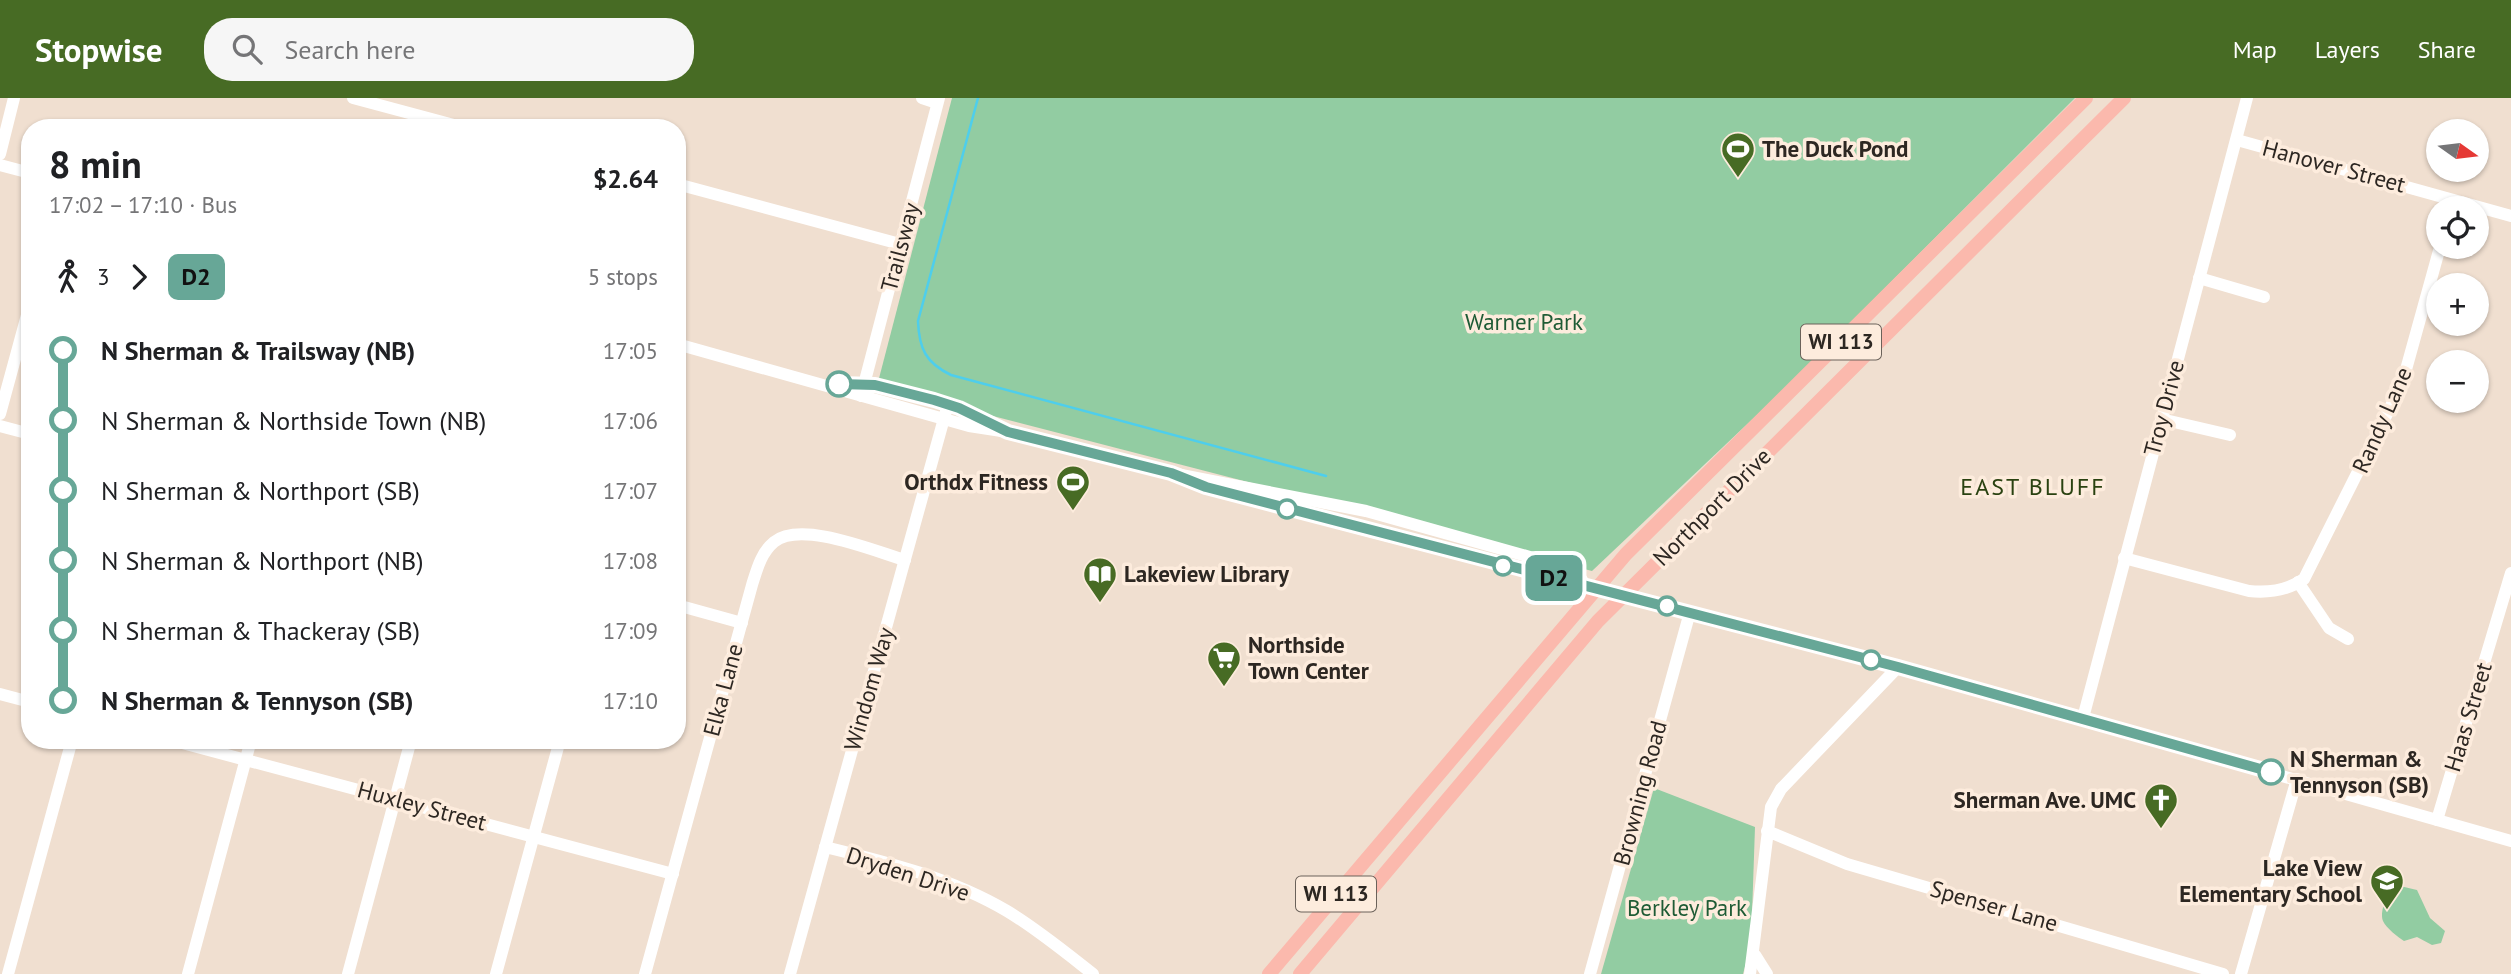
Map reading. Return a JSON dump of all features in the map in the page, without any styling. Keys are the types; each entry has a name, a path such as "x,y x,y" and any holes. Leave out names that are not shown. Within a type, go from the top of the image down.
{"main road":[{"name":"Northport Drive","path":"1269,974 1650,530 2086,98"},
{"name":"Northport Drive","path":"1300,974 1516,715 1624,594 2124,98"},
{"path":"1395,860 1403,835 1404,815"}],"street":[{"path":"0,154 14,98"},
{"path":"353,98 431,119"},
{"path":"922,98 938,101"},
{"name":"Troy Drive","path":"2083,719 2247,98"},
{"name":"Trailsway","path":"863,390 938,101"},
{"name":"Hanover Street","path":"2237,140 2426,197"},
{"path":"0,165 21,171"},
{"path":"686,186 900,244"},
{"name":"Hanover Street","path":"2489,212 2511,216"},
{"name":"Randy Lane","path":"2298,582 2316,559 2402,384 2437,259"},
{"path":"2199,278 2264,297"},
{"path":"0,414 21,337"},
{"path":"686,346 824,384 948,404 1008,432"},
{"path":"863,390 944,420 1008,432 1171,473 1331,503 1428,527 1530,557 1598,588"},
{"name":"Windom Way","path":"790,974 948,404"},
{"path":"2161,419 2230,435"},
{"path":"0,426 21,432"},
{"path":"1171,473 1206,487 1361,529 1624,594 1898,667 2511,841"},
{"name":"Elka Lane","path":"645,974 741,623 764,552 788,535 806,533 905,560"},
{"path":"2124,558 2249,591 2266,592 2298,582 2329,628 2348,639"},
{"name":"Haas Street","path":"2437,820 2511,573"},
{"path":"686,608 741,623"},
{"name":"Browning Road","path":"1590,974 1690,612"},
{"path":"1750,974 1755,955 1771,807 1781,789 1898,667"},
{"path":"0,694 21,700"},
{"path":"8,974 70,749"},
{"name":"Huxley Street","path":"205,749 673,874"},
{"path":"188,974 249,749"},
{"path":"348,974 409,749"},
{"path":"496,974 558,749"},
{"path":"2241,974 2297,779"},
{"name":"Spenser Lane","path":"1767,831 1847,864 2223,974"},
{"name":"Dryden Drive","path":"825,847 947,882 1022,921 1093,974"},
{"path":"1755,955 1767,974"}],"green space":[{"name":"Warner Park","path":"952,98 2075,98 1778,395 1592,571 877,386"},
{"name":"Berkley Park","path":"1654,788 1755,827 1751,944 1743,974 1601,974"},
{"path":"2400,886 2417,890 2430,918 2445,931 2441,943 2432,945 2417,937 2404,941 2385,924 2382,911 2386,900 2392,891"}],"waterway":[{"path":"978,98 918,321 922,347 930,360 951,375 1326,476"}],"bus line":[{"name":"D2","path":"839,384 875,385 912,394 959,408 1008,432 1171,473 1206,487 1361,529 1898,667 2271,772"}],"place":[{"name":"The Duck Pond","path":"1738,179"},
{"name":"Orthdx Fitness","path":"1073,512"},
{"name":"Lakeview Library","path":"1100,604"},
{"name":"Northside Town Center","path":"1224,688"},
{"name":"N Sherman & Tennyson (SB)","path":"2271,772"},
{"name":"Sherman Ave. UMC","path":"2161,830"},
{"name":"Lake View Elementary School","path":"2387,911"}],"district":[{"name":"EAST BLUFF","path":"2033,487"}]}
